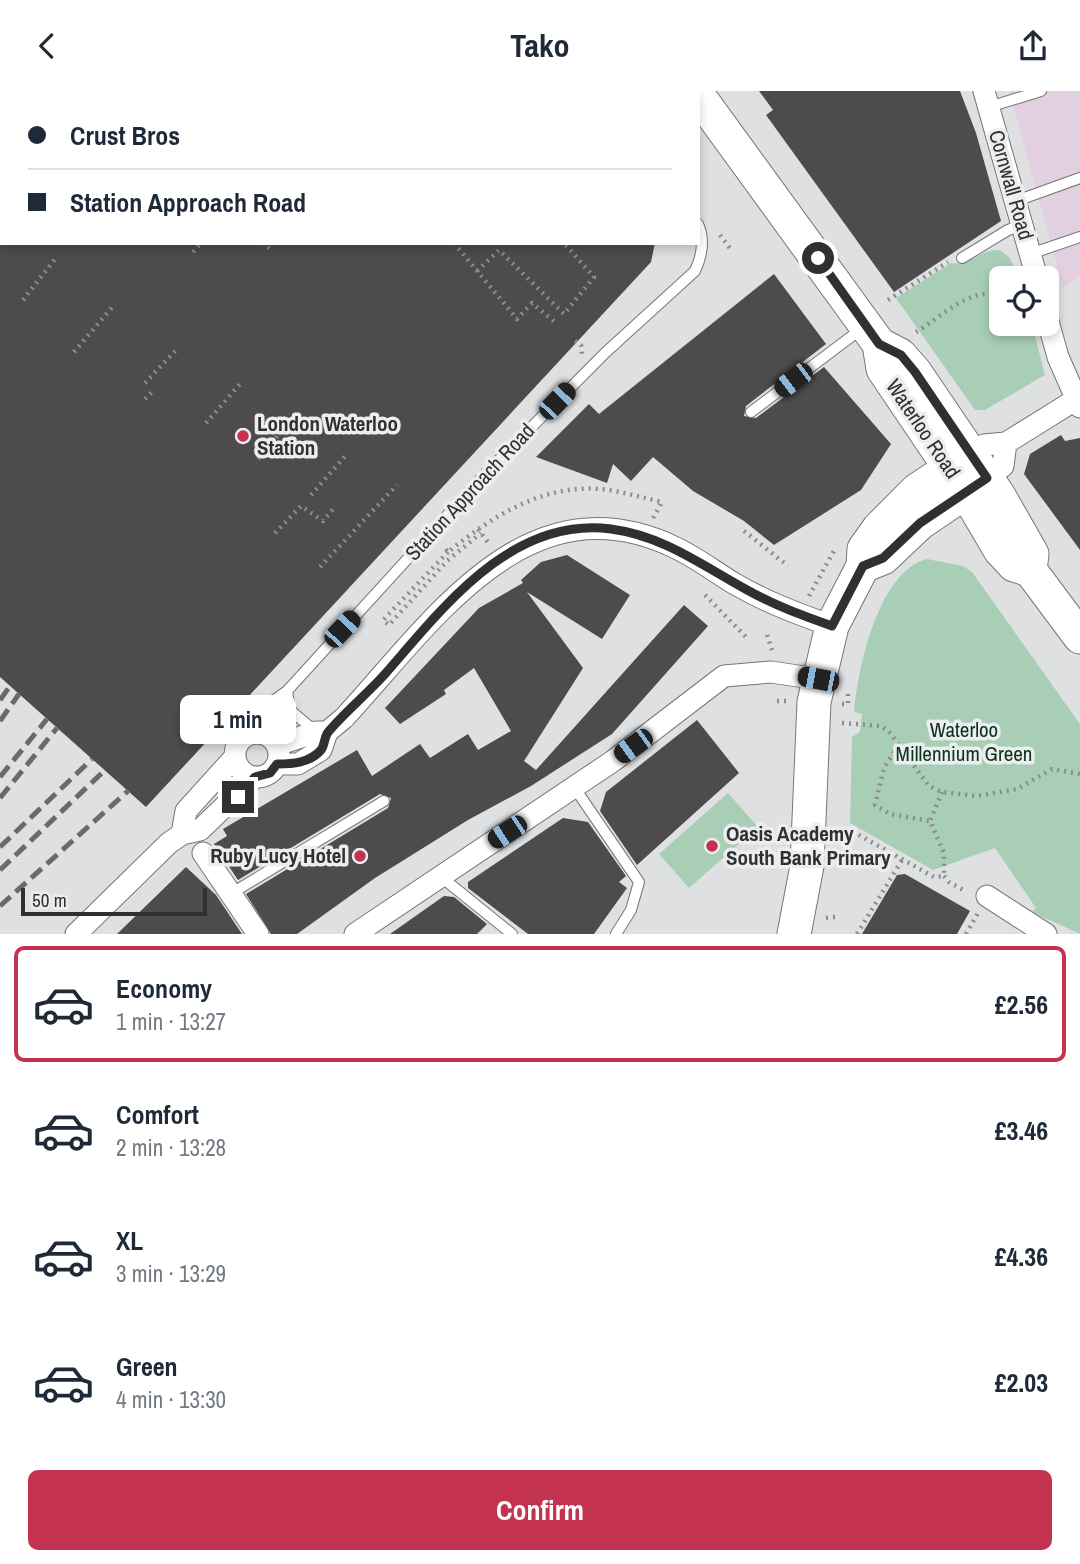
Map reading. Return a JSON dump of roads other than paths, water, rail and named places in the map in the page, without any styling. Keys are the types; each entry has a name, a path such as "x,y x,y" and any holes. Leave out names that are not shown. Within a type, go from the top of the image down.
{"main road":[{"name":"Waterloo Road","path":"700,97 873,335 901,355 968,473 1000,550 1014,565 1030,571 1080,637"},
{"path":"794,934 807,866 813,722 833,685 832,626 863,566 864,549 892,513 917,490 968,473"}],"street":[{"name":"Cornwall Road","path":"986,99 1034,266"},
{"path":"968,473 984,445 1006,443 1079,401 1060,361 1053,336"},
{"path":"271,746 298,764 321,750 322,732 344,717 454,597 500,559 542,537 569,530 607,528 640,534 676,548 767,601 832,626"},
{"path":"355,934 633,746 711,683 724,676 752,671 833,685"},
{"name":"Station Approach Road","path":"76,934 182,834 200,830 255,777 270,773 271,746 247,734 239,741 234,758 186,811 182,834"},
{"path":"234,758 243,772 255,777"},
{"path":"203,853 258,934"},
{"path":"987,896 1046,934"}],"lane":[{"path":"986,99 1041,91"},
{"path":"1016,201 1080,178"},
{"path":"962,258 1008,230 1022,225"},
{"name":"Station Approach Road","path":"271,746 273,701 287,691 483,476 605,353 695,271 701,257 700,228"},
{"path":"1030,254 1080,237"},
{"path":"751,412 873,335"},
{"path":"287,691 290,710 322,732"},
{"name":"Station Approach Road","path":"271,746 290,710"},
{"path":"574,787 635,874 639,890 631,910 615,934"},
{"path":"232,893 384,801"},
{"path":"440,876 512,934"}],"railway":[{"path":"0,700 10,686"},
{"path":"0,721 19,694"},
{"path":"0,777 47,719"},
{"path":"0,798 57,728"},
{"path":"0,847 92,759"},
{"path":"0,870 105,770"},
{"path":"0,906 128,791"}],"place":[{"name":"London Waterloo Station","path":"243,436"},
{"name":"Oasis Academy South Bank Primary","path":"712,846"},
{"name":"Ruby Lucy Hotel","path":"360,856"}],"park label":[{"name":"Waterloo Millennium Green","path":"964,742"}]}
